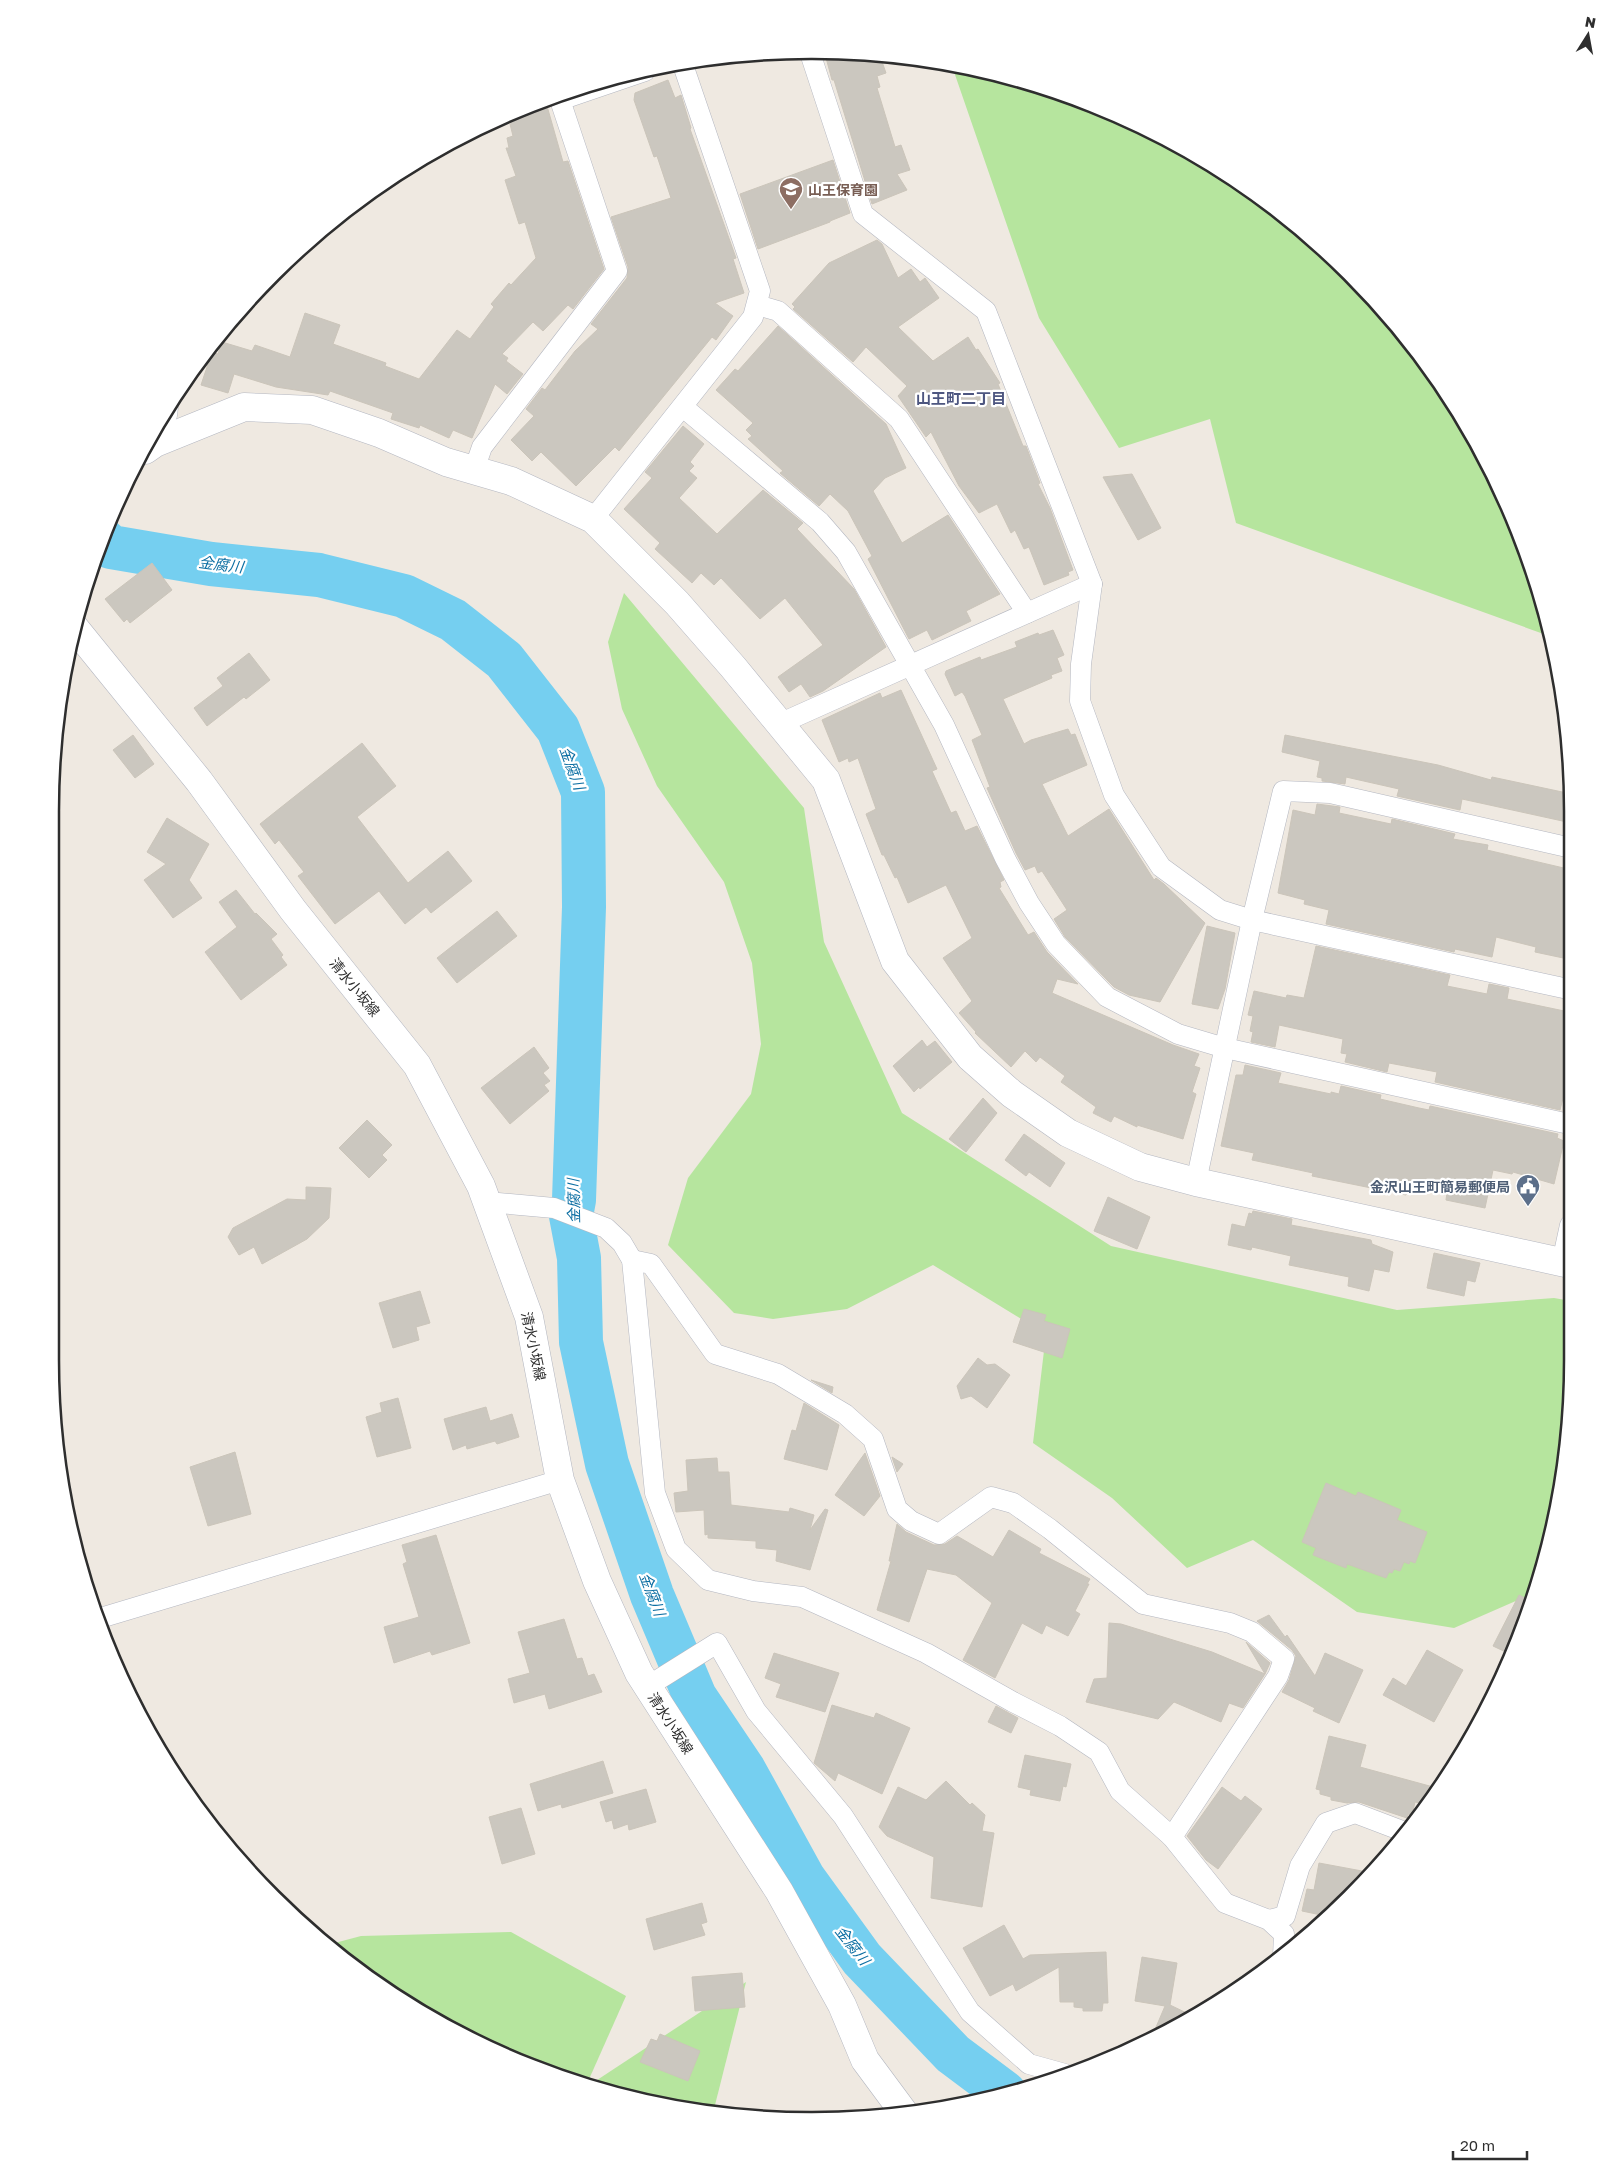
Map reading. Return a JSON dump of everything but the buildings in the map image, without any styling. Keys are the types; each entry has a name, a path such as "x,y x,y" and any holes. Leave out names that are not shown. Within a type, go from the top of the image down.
{"street":[{"path":"812,59 863,214 986,311 1092,584 1081,664 1080,701 1114,796 1161,868 1220,910 1252,920 1564,988"},
{"path":"593,519 753,317 760,291 685,70"},
{"path":"474,470 482,447 617,271 560,102"},
{"path":"757,305 778,311 899,419 1028,613"},
{"path":"154,445 244,407 312,410 379,433 446,462 510,481 593,519 677,603 826,780 895,961 970,1057 1012,1094 1068,1133 1140,1167 1196,1182 1564,1263"},
{"path":"683,407 820,522 846,552 944,725 1005,858 1029,903 1056,944 1107,997 1178,1034 1225,1048 1564,1123"},
{"path":"779,724 1092,584"},
{"name":"清水小坂線","path":"80,634 199,781 294,910 417,1065 487,1202 529,1317 560,1480 597,1582 646,1678 779,1891 842,2005 865,2060 900,2107"},
{"path":"1196,1182 1252,920 1283,791 1330,793 1564,846"},
{"path":"487,1202 554,1208 606,1228 622,1243 632,1260 655,1493 676,1549 708,1580 753,1591 802,1597 926,1653 1060,1726 1099,1752 1120,1791 1172,1837 1225,1903 1269,1920 1284,1934 1283,1946"},
{"path":"632,1260 651,1264 714,1354 778,1374 845,1414 873,1438 897,1509 911,1521 939,1534 990,1497 1013,1503 1050,1529 1143,1604 1230,1623 1252,1632 1284,1659 1278,1676 1172,1837"},
{"path":"105,1617 560,1480"},
{"path":"646,1678 717,1642 756,1711 843,1816 970,2012 1029,2064 1055,2071"},
{"path":"1269,1920 1285,1916 1300,1866 1326,1823 1355,1813 1399,1830"}],"green space":[{"path":"954,72 1006,84 1053,99 1100,116 1144,136 1230,186 1270,214 1344,279 1409,353 1463,435 1487,479 1507,523 1524,570 1543,634 1236,523 1210,419 1119,448 1039,318"},
{"path":"624,593 804,808 824,942 902,1113 1111,1246 1397,1310 1554,1298 1564,1300 1563,1409 1558,1458 1539,1554 1525,1597 1454,1628 1357,1612 1253,1540 1187,1568 1112,1498 1033,1443 1046,1334 933,1265 847,1309 773,1319 734,1313 668,1245 688,1178 751,1094 761,1044 752,963 724,882 657,786 622,709 608,642"},
{"path":"511,1932 626,1996 589,2078 523,2055 479,2035 393,1985 336,1943 361,1936"},
{"path":"746,1982 715,2106 665,2098 596,2080"}],"waterway":[{"name":"金腐川","path":"108,545 111,547 211,564 319,575 404,596 453,620 504,660 558,729 583,792 584,907 574,1200 571,1216 579,1258 581,1342 607,1464 652,1595 695,1697 744,1770 804,1879 862,1959 953,2054 999,2089"}],"place":[{"name":"山王保育園","path":"791,210"},
{"name":"金沢山王町簡易郵便局","path":"1528,1207"}],"district":[{"name":"山王町二丁目","path":"961,398"}]}
